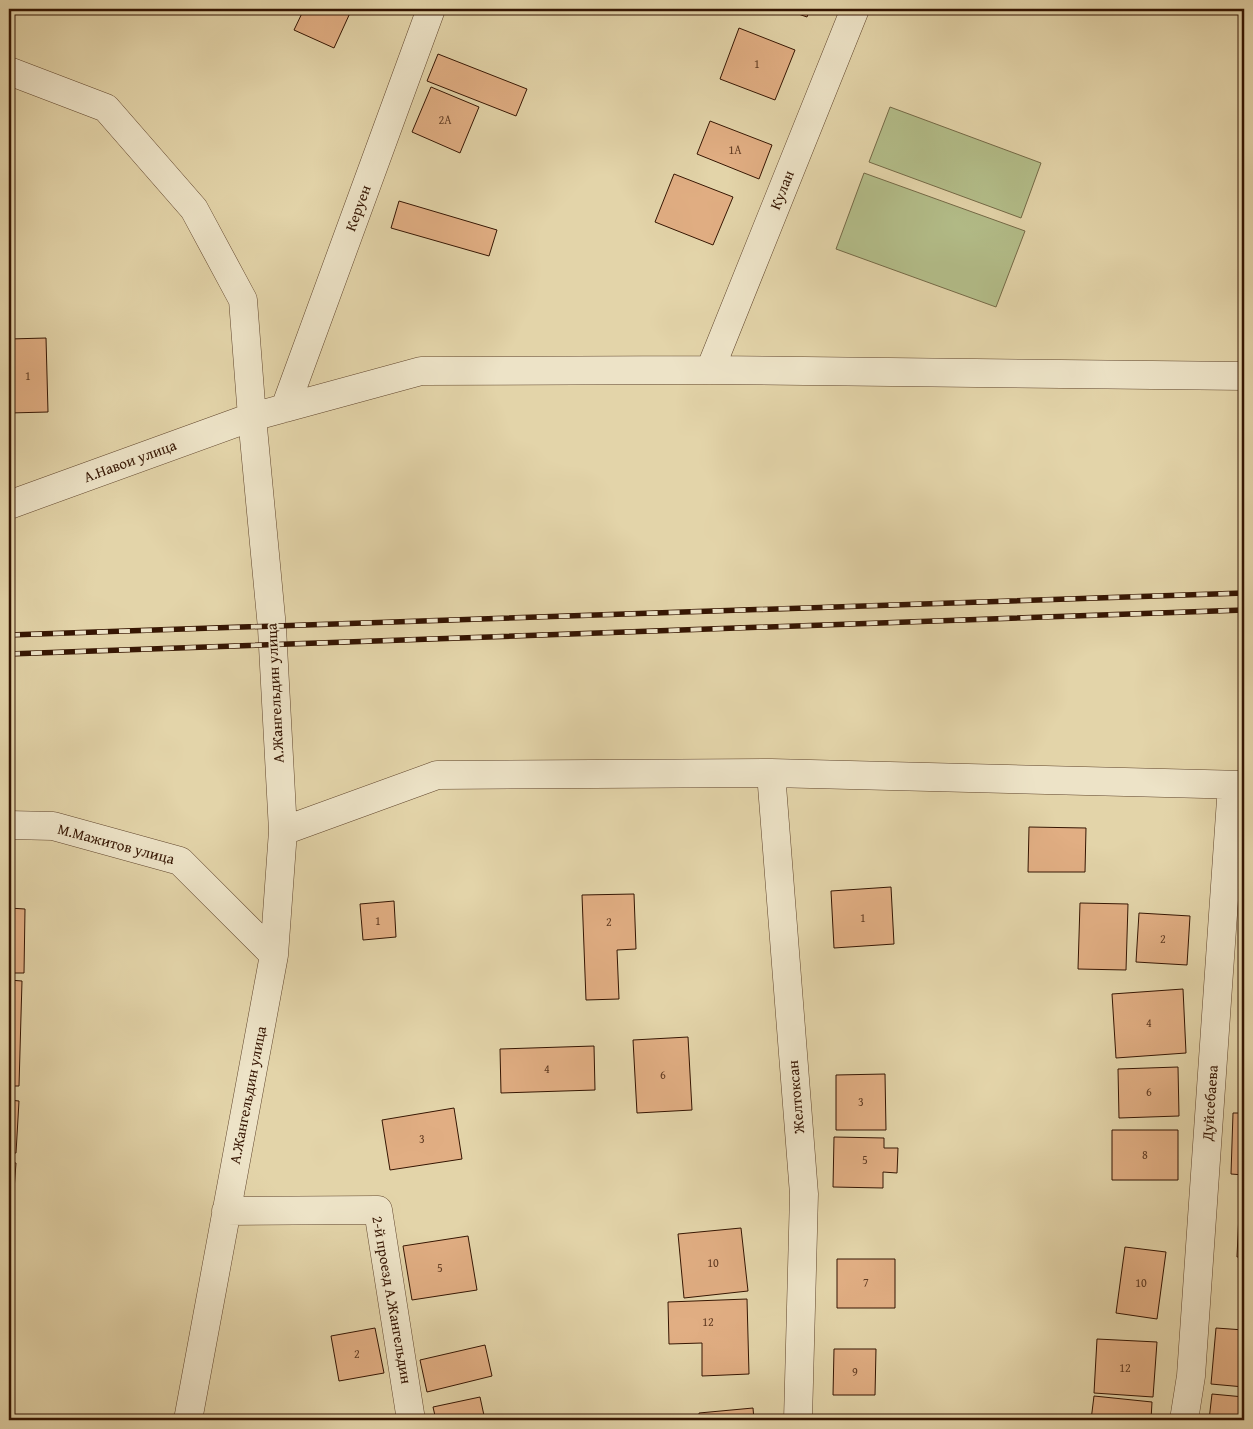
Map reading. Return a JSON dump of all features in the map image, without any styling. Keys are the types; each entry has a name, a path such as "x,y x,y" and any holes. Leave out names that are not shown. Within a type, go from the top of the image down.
{"street":[{"name":"Керуен","path":"285,408 431,9"},
{"name":"Кулан","path":"710,370 854,9"},
{"name":"А.Жангельдин улица","path":"9,71 106,108 194,209 243,300 272,628 283,831 274,955 188,1420"},
{"name":"А.Навои улица","path":"9,505 252,417 421,371 710,370 1244,376"},
{"path":"283,831 437,776 770,774 1238,785"},
{"name":"Желтоксан","path":"770,774 804,1194 798,1420"},
{"name":"Дуйсебаева","path":"1184,1420 1192,1366 1238,785"},
{"name":"М.Мажитов улица","path":"9,825 53,826 180,861 274,955"},
{"name":"2-й проезд А.Жангельдин","path":"226,1211 378,1210 412,1420"}],"green space":[{"path":"890,107 1041,163 1021,218 869,162"},
{"path":"864,173 1025,231 996,307 836,249"}],"building":[{"path":"304,9 341,9 350,13 334,48 294,30"},
{"path":"784,9 810,9 807,17"},
{"path":"739,28 795,50 775,100 720,79"},
{"path":"438,54 527,89 516,116 427,81"},
{"path":"431,87 479,107 460,153 412,132"},
{"path":"710,121 772,145 759,179 697,154"},
{"path":"674,174 733,197 713,245 655,222"},
{"path":"399,201 497,230 489,256 391,228"},
{"path":"46,338 48,412 9,413 9,339"},
{"path":"1029,827 1086,828 1085,872 1028,872"},
{"path":"891,887 894,944 834,948 831,891"},
{"path":"634,894 636,949 617,950 619,999 586,1000 582,895"},
{"path":"394,901 396,937 363,940 360,904"},
{"path":"1080,903 1128,904 1126,970 1078,969"},
{"path":"9,908 25,909 24,973 9,973"},
{"path":"1139,913 1190,916 1187,965 1136,962"},
{"path":"9,980 22,981 19,1086 9,1086"},
{"path":"1183,989 1186,1053 1116,1058 1112,994"},
{"path":"1242,1004 1244,1004 1244,1074 1239,1073"},
{"path":"688,1037 692,1110 637,1113 633,1040"},
{"path":"594,1046 595,1090 501,1093 500,1049"},
{"path":"1178,1067 1179,1116 1119,1118 1118,1069"},
{"path":"885,1074 886,1130 836,1130 836,1075"},
{"path":"9,1100 19,1101 16,1153 9,1153"},
{"path":"454,1108 462,1159 390,1170 382,1120"},
{"path":"1233,1113 1244,1113 1244,1175 1231,1174"},
{"path":"1112,1130 1178,1130 1178,1180 1112,1180"},
{"path":"834,1137 884,1138 884,1148 898,1148 897,1173 883,1172 883,1188 833,1187"},
{"path":"9,1162 16,1163 12,1217 9,1216"},
{"path":"1239,1213 1244,1214 1244,1257 1237,1257"},
{"path":"741,1228 748,1291 684,1298 678,1234"},
{"path":"468,1236 477,1290 412,1300 403,1246"},
{"path":"1125,1247 1166,1252 1157,1319 1116,1313"},
{"path":"837,1259 895,1259 895,1308 837,1308"},
{"path":"747,1299 749,1374 702,1376 702,1343 669,1344 668,1302"},
{"path":"375,1328 384,1373 339,1381 331,1336"},
{"path":"1216,1328 1244,1330 1244,1387 1211,1384"},
{"path":"1097,1339 1157,1342 1153,1397 1094,1393"},
{"path":"485,1345 492,1376 427,1392 420,1360"},
{"path":"834,1349 876,1349 875,1395 833,1395"},
{"path":"1212,1394 1244,1397 1244,1420 1209,1420"},
{"path":"1094,1396 1152,1402 1151,1420 1091,1420"},
{"path":"480,1397 485,1420 436,1420 433,1407"},
{"path":"753,1408 754,1420 699,1420 699,1413"}],"railway":[{"path":"9,635 1244,593"},
{"path":"9,654 1244,610"}]}
